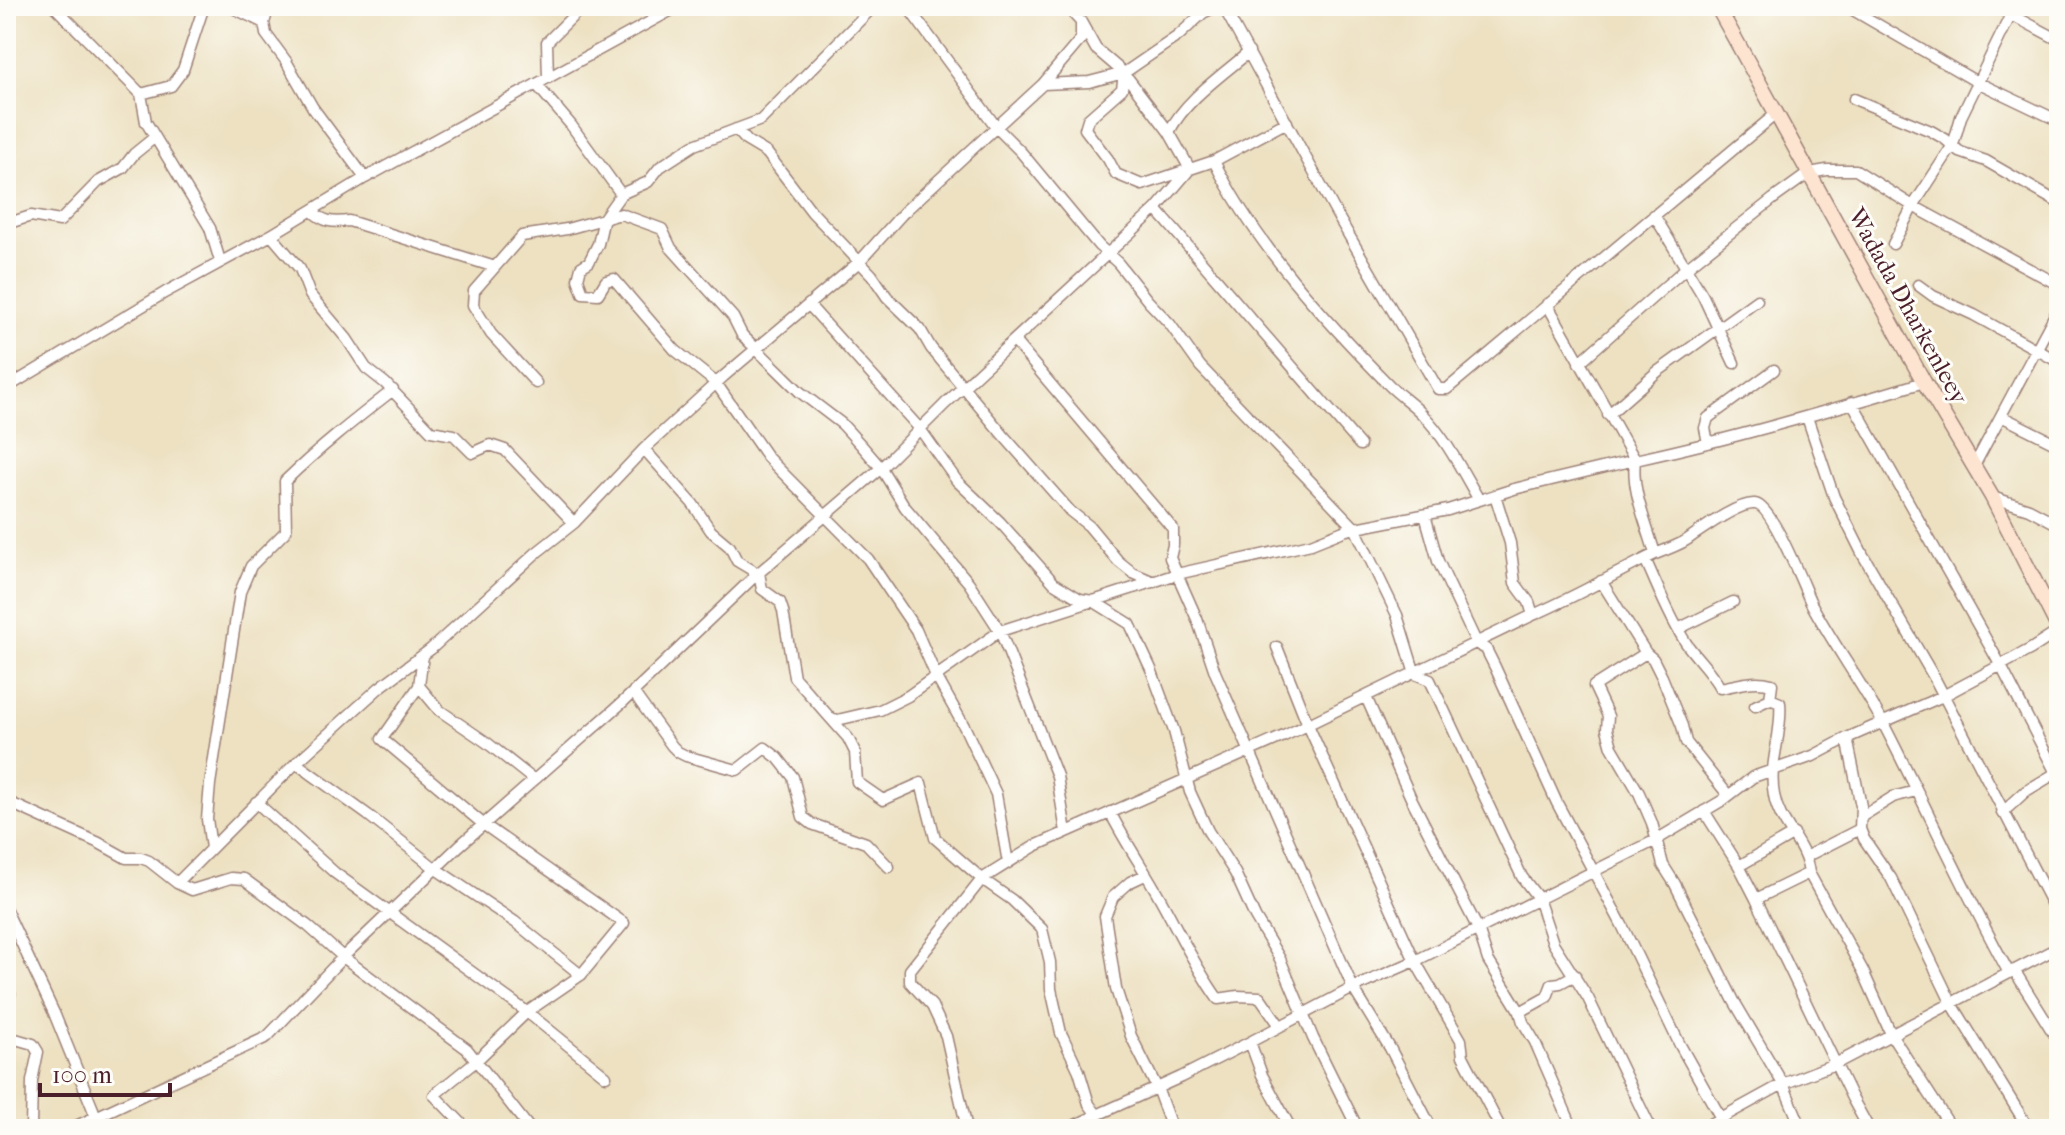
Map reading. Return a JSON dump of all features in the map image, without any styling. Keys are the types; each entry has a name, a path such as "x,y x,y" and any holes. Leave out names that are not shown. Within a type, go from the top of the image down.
{"main road":[{"name":"Wadada Dharkenleey","path":"1717,6 1924,382 1992,497 2059,630"}],"street":[{"path":"54,6 141,94 146,122 210,228 220,261"},
{"path":"141,94 171,86 183,70 204,6"},
{"path":"229,6 264,23"},
{"path":"269,6 264,23 266,34 286,61 313,108 365,178"},
{"path":"548,78 547,42 583,6"},
{"path":"6,388 365,178 679,6"},
{"path":"874,6 761,120 694,145 660,167 648,182 621,194 604,218 598,244 589,262 581,267 578,279 583,293 598,294 606,281 614,279 675,350 716,383 768,458 868,559 916,630 996,794 1008,863"},
{"path":"907,6 997,128 1118,263 1170,324 1200,366 1355,528 1397,615 1415,674"},
{"path":"1066,6 1081,22 1096,49 1124,73 1169,132 1190,169"},
{"path":"1043,84 1089,82 1124,73 1178,36 1203,13 1220,6 1249,52 1351,239 1438,389 1447,389 1777,113"},
{"path":"1846,6 1977,82 2059,121"},
{"path":"1995,6 2012,10 2059,40"},
{"path":"1893,244 1913,206 1953,145 1961,117 2012,10"},
{"path":"177,883 296,763 379,688 423,655 536,553 574,523 644,449 716,383 859,262 904,212 1043,84 1081,39 1081,22"},
{"path":"1169,132 1185,107 1249,52"},
{"path":"1124,73 1122,89 1088,119 1085,129 1116,174 1142,185 1214,161 1287,122"},
{"path":"536,84 571,125 621,194"},
{"path":"1854,99 1931,131 1960,152 1986,161 2059,203"},
{"path":"736,129 747,141 767,153 812,212 887,297 920,329 931,348 1070,511 1089,526 1118,561 1133,573 1154,582"},
{"path":"6,224 31,216 60,221 98,182 123,168 134,154 155,137"},
{"path":"1214,161 1233,197 1295,280 1388,383 1420,411 1447,444 1479,500"},
{"path":"70,1129 267,1037 390,911 633,692 757,574 881,468 1156,209 1190,169"},
{"path":"1579,363 1686,268 1809,173 1856,170 1913,206 2059,285"},
{"path":"1156,209 1360,445"},
{"path":"312,211 332,223 349,221 495,267"},
{"path":"536,383 491,334 473,305 474,291 522,236 626,215 662,229 671,248 733,317 742,335 814,405 842,424 881,468 905,507 969,583 1000,631 1057,776 1066,832"},
{"path":"1654,215 1719,328 1734,363"},
{"path":"271,235 300,269 310,295 338,327 366,368 393,390 431,431 454,435 472,453 490,445 505,450 574,523"},
{"path":"1918,285 1933,296 2059,362"},
{"path":"1608,415 1657,372 1757,300"},
{"path":"1547,304 1635,460 1650,556 1678,629 1688,646 1712,672 1720,688 1754,680 1764,682 1772,684 1770,699"},
{"path":"809,305 920,429 957,481 1000,522 1054,583 1080,599 1093,601 1130,624 1174,731 1190,792 1208,831 1235,873 1255,917 1280,959 1358,1129"},
{"path":"1974,466 2059,307"},
{"path":"1015,342 1173,529 1170,558 1250,751 1353,988 1390,1048 1432,1129"},
{"path":"1708,443 1705,428 1708,418 1774,370"},
{"path":"833,721 880,710 908,696 1000,631 1177,574 1311,544 1355,528 1425,515 1708,443 1924,382"},
{"path":"211,848 207,819 210,784 240,592 251,566 286,531 285,481 393,390"},
{"path":"1852,402 2001,666 2058,776 2026,791 2002,813"},
{"path":"2001,416 2059,445"},
{"path":"1807,417 1834,497 1863,555 1943,696 2059,918"},
{"path":"644,449 693,504 711,531 730,547 737,561 757,574 762,589 780,602 794,677 848,738 855,752 857,782 883,800 921,783 935,838 982,879 1012,900 1042,929 1061,1033 1079,1071 1089,1104 1097,1115"},
{"path":"1495,495 1510,543 1515,583 1529,602 1533,615"},
{"path":"1992,497 2029,509 2059,525"},
{"path":"967,1129 946,1036 932,1006 910,982 910,970 982,879 1035,846 1415,674 1579,595 1754,503 1761,506 1785,545 1811,603 1883,723 1968,897 2059,1042"},
{"path":"1425,515 1438,561 1477,644 1486,649 1557,803 1622,925 1680,1045 1725,1124"},
{"path":"1601,581 1646,653 1653,659 1686,742 1728,795"},
{"path":"1678,629 1733,602"},
{"path":"1067,1129 1157,1088 1656,840 1753,777 1813,756 1943,696 2001,666 2059,630"},
{"path":"1277,647 1308,725 1415,961 1461,1040 1463,1056 1501,1129"},
{"path":"1646,653 1594,686 1608,716 1607,729 1612,747 1639,793 1663,865 1734,1001 1783,1084 1802,1129"},
{"path":"423,655 419,686 382,739 483,824 624,923 581,975 527,1012 476,1061 434,1095 467,1129"},
{"path":"1415,674 1430,680 1522,877 1538,898 1553,943 1575,975 1651,1129"},
{"path":"419,686 439,710 534,780"},
{"path":"633,692 672,746 686,756 737,770 765,748 778,758 793,777 803,817 812,824 866,843 889,867"},
{"path":"1366,697 1411,798 1478,929 1488,960 1520,1012 1573,1129"},
{"path":"1755,706 1770,699 1780,703 1779,733 1771,763 1777,809 1807,856 1809,873 1863,971 1891,1034 1952,1129"},
{"path":"1847,738 1861,823 1951,1002 2029,1129"},
{"path":"296,763 436,869 515,922 581,975"},
{"path":"1807,856 1861,823 1893,797 1916,791"},
{"path":"6,801 126,858 149,861 177,883 192,890 231,878 244,879 467,1049 530,1129"},
{"path":"256,802 335,873 527,1012 606,1076"},
{"path":"1704,811 1739,866 1869,1129"},
{"path":"1110,812 1185,947 1218,999 1260,997 1280,1026"},
{"path":"1739,866 1794,834"},
{"path":"1756,899 1809,873"},
{"path":"1145,875 1130,882 1113,897 1105,916 1116,989 1131,1036 1157,1088 1172,1129"},
{"path":"6,910 54,1013 101,1129"},
{"path":"1701,1129 1725,1124 1783,1084 1837,1063 2059,947"},
{"path":"1520,1012 1547,997 1552,984 1575,975"},
{"path":"6,987 10,994 6,1001"},
{"path":"6,1029 12,1038 33,1044 38,1052 32,1081 31,1129"},
{"path":"1250,1042 1262,1075 1291,1129"}]}
